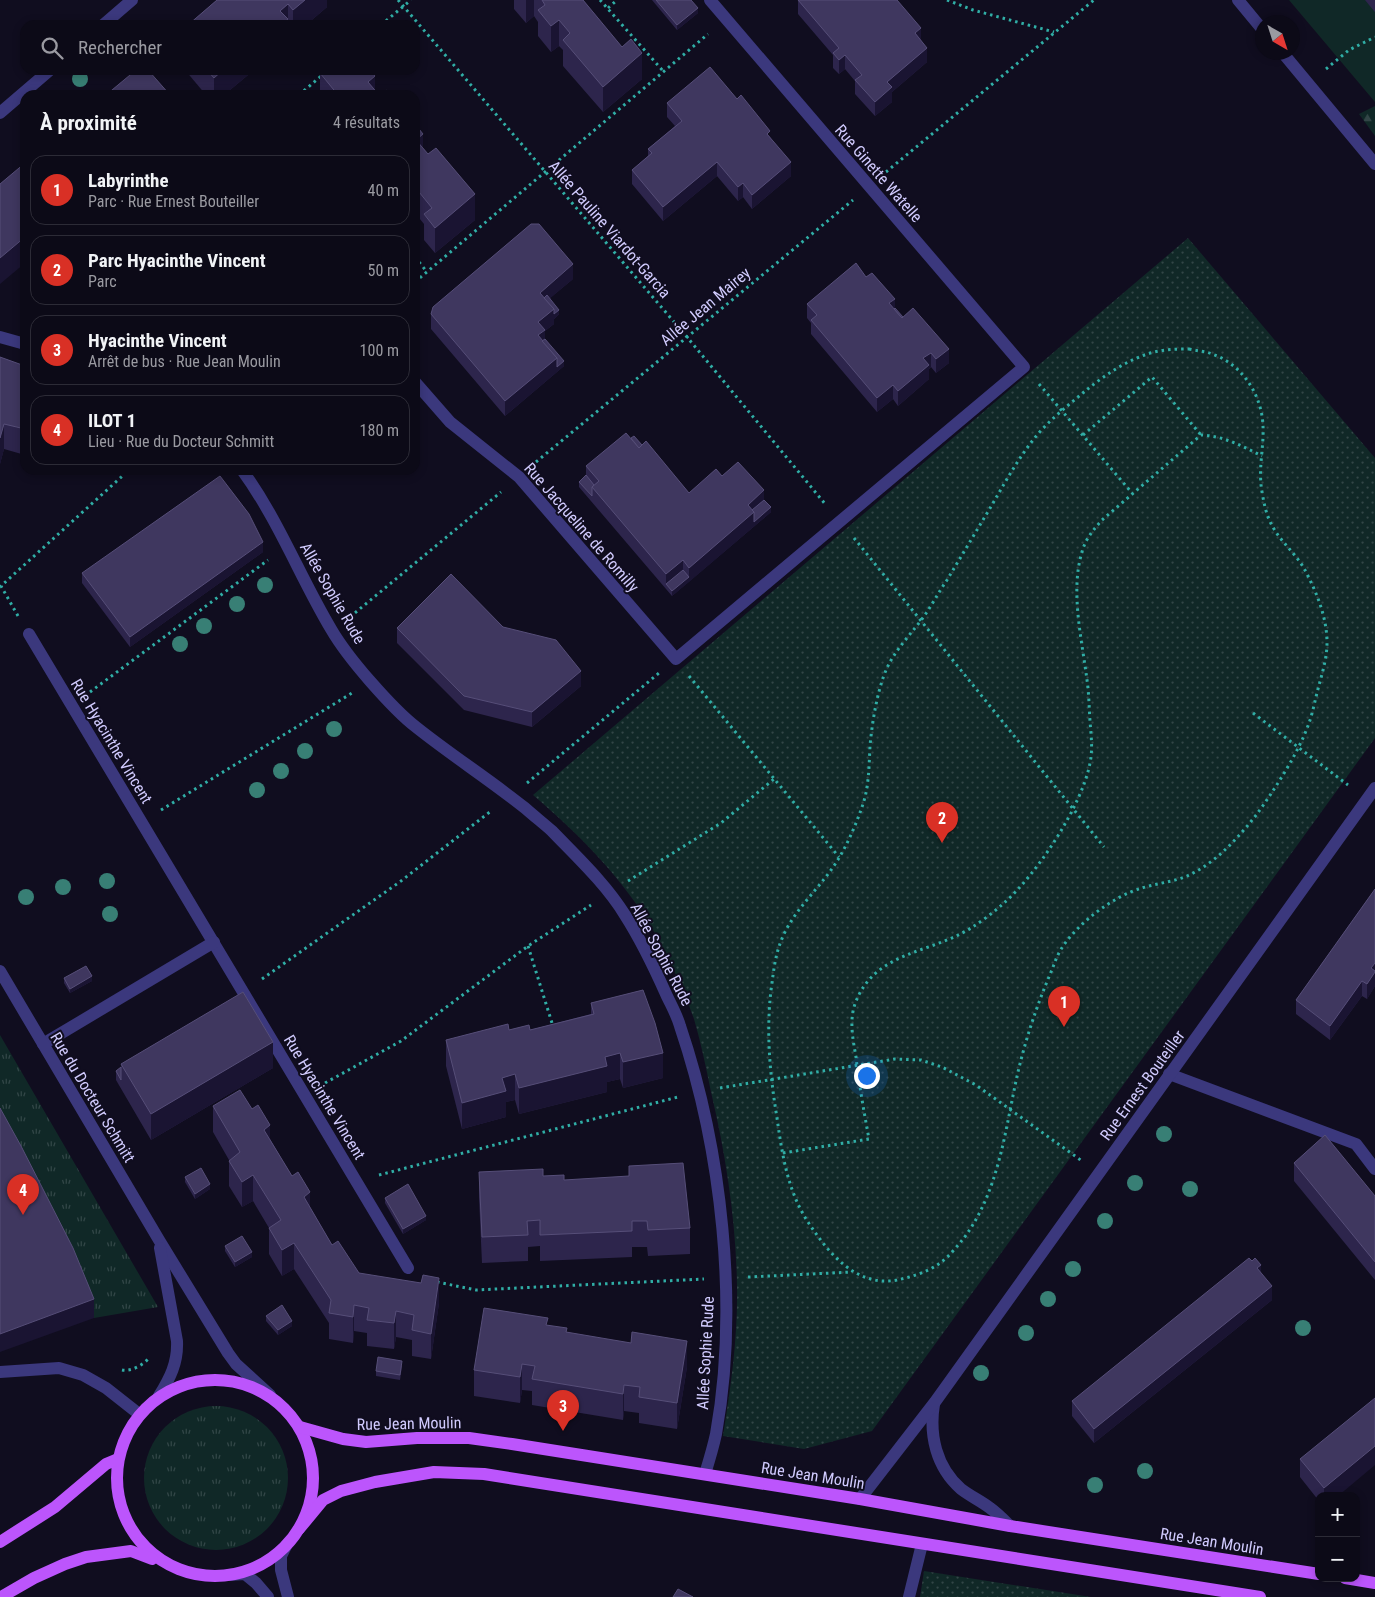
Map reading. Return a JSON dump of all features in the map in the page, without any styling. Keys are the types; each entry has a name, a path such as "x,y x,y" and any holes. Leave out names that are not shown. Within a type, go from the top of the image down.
{"main road":[{"path":"167,1565 142,1546 125,1520 116,1490 118,1459 126,1435 139,1414 159,1396 186,1383 214,1378 244,1383 270,1395 287,1410 300,1428 311,1452 314,1479 310,1505 299,1529"},
{"name":"Rue Jean Moulin","path":"300,1428 343,1439 366,1442 417,1438 469,1438 705,1474 1010,1526 1315,1573"},
{"path":"0,1542 55,1507 106,1464 118,1459"},
{"path":"1,1597 34,1578 65,1564 86,1558 131,1551 197,1575 229,1575 260,1566 286,1546 323,1500 341,1491 375,1482 434,1472 484,1474 1260,1597"},
{"path":"1360,1580 1375,1583"}],"street":[{"path":"110,20 132,0"},
{"name":"Rue Ginette Watelle","path":"710,0 1024,367"},
{"path":"1238,0 1255,21"},
{"path":"1289,60 1375,164"},
{"path":"27,90 44,75"},
{"path":"0,113 20,96"},
{"path":"0,337 20,343"},
{"path":"676,659 1024,367"},
{"name":"Rue Jacqueline de Romilly","path":"420,388 450,422 519,477 676,659"},
{"name":"Allée Sophie Rude","path":"245,475 266,506 332,631 349,655 391,704 414,726 510,797 548,828 609,893 625,914 645,950 680,1024 709,1139 719,1200 725,1278 726,1318 723,1379 716,1436 705,1474"},
{"name":"Rue Hyacinthe Vincent","path":"29,634 408,1268"},
{"name":"Rue Ernest Bouteiller","path":"860,1499 935,1402 1375,788"},
{"path":"43,1044 214,942"},
{"name":"Rue du Docteur Schmitt","path":"0,971 228,1353 236,1364 270,1395"},
{"path":"1169,1074 1356,1144 1375,1168"},
{"path":"159,1240 178,1352 172,1375 159,1396"},
{"path":"0,1372 59,1368 83,1375 106,1388 139,1414"},
{"name":"Rue Ernest Bouteiller","path":"935,1402 932,1420 933,1438 937,1454 948,1474 960,1488 990,1508 1010,1526"},
{"path":"909,1597 922,1544"},
{"path":"286,1546 281,1556 281,1570 288,1597"},
{"path":"229,1575 245,1574 268,1597"}],"path":[{"name":"Allée Pauline Viardot-Garcia","path":"398,0 415,20"},
{"path":"387,20 411,0"},
{"path":"600,0 664,72"},
{"path":"607,8 617,0"},
{"path":"947,0 973,10 1055,33"},
{"name":"Allée Jean Mairey","path":"332,631 1094,0"},
{"path":"420,278 726,19"},
{"name":"Allée Pauline Viardot-Garcia","path":"420,26 687,338 840,522 1104,847"},
{"path":"1309,84 1349,50 1375,37"},
{"path":"305,90 322,75"},
{"path":"420,263 428,272"},
{"path":"1189,349 1212,354 1230,363 1247,379 1261,405 1264,429 1261,486 1267,516 1274,532 1303,566 1320,602 1327,640 1322,675 1309,723 1297,747 1275,788 1236,838 1201,868 1183,878 1138,888 1099,910 1082,924 1060,951 1035,1010 1019,1067 1004,1147 988,1195 979,1215 953,1250 940,1264 924,1272 884,1282 866,1279 852,1272 836,1258 806,1218 796,1201 790,1184 782,1153 770,1078 768,1016 776,953 787,928 801,905 824,879 839,858 866,798 870,740 882,682 889,662 903,641 921,621 967,548 1014,467 1036,435 1062,410 1101,378 1134,360 1160,350 1189,349"},
{"path":"1024,367 1132,493"},
{"path":"1083,435 1152,377 1201,435"},
{"path":"782,1153 869,1139 852,1029 854,1006 862,989 889,962 969,929 1004,904 1025,881 1073,809 1085,781 1090,762 1091,742 1088,683 1078,614 1078,567 1082,550 1092,532 1102,520 1132,493 1201,435 1216,435 1262,456"},
{"path":"29,634 1,586 123,475"},
{"path":"72,705 287,546"},
{"path":"243,992 401,881 510,797 676,659 839,858"},
{"path":"142,822 371,682"},
{"path":"1253,714 1366,799"},
{"path":"304,1094 401,1041 528,946 721,823 774,778"},
{"path":"528,946 552,1023"},
{"path":"357,1181 698,1091 895,1059 921,1060 942,1067 976,1084 1073,1155 1100,1171"},
{"path":"408,1268 413,1277 476,1290 852,1272"},
{"path":"120,1370 127,1371 149,1358"}],"green space":[{"path":"1289,0 1375,0 1375,102"},
{"path":"1375,106 1375,136 1359,114"},
{"path":"1188,238 1375,458 1375,738 872,1431 804,1449 723,1436 735,1342 737,1286 735,1237 721,1140 694,1019 666,955 635,902 594,853 533,795"},
{"path":"0,1035 158,1307 94,1318 84,1291 0,1127"},
{"path":"216,1406 230,1407 244,1412 256,1418 267,1427 276,1438 282,1450 287,1464 287,1492 282,1506 276,1518 267,1529 256,1538 244,1544 230,1549 216,1550 202,1549 188,1544 176,1538 165,1529 156,1518 150,1506 145,1492 144,1478 145,1464 150,1450 156,1438 165,1427 176,1418 188,1412 202,1407"},
{"path":"924,1571 1091,1597 920,1597"}],"building":[{"path":"217,0 305,0 293,10 288,4 280,11 288,19 287,20 194,20"},
{"path":"542,0 583,0 622,47 631,39 642,53 603,87 563,40 570,33 559,20 551,26 538,10 545,5"},
{"path":"656,0 691,0 698,8 677,25"},
{"path":"798,0 897,0 921,28 915,33 927,48 887,82 892,87 875,102 855,80 862,75 845,55 839,60 833,53 839,48"},
{"path":"710,67 737,99 741,95 770,131 767,134 791,162 752,195 743,183 738,187 717,162 663,207 632,170 652,153 648,149 682,121 667,103"},
{"path":"130,75 152,75 166,90 112,90"},
{"path":"322,75 375,76 368,82 375,90 334,90"},
{"path":"420,145 428,154 436,148 475,194 435,228 424,214 432,208 420,193"},
{"path":"20,167 20,241 0,258 0,184"},
{"path":"531,224 539,224 573,264 540,293 554,309 538,322 545,330 538,335 557,358 505,401 431,314 433,307"},
{"path":"856,263 866,277 872,273 895,299 889,303 902,318 913,308 949,349 936,359 931,353 923,358 929,365 898,391 893,385 877,398 811,320 817,315 807,304"},
{"path":"547,295 559,310 554,314 554,309 544,298"},
{"path":"894,309 903,317 902,318"},
{"path":"545,339 564,361 557,367 557,358 542,341"},
{"path":"0,357 20,364 20,428 4,424 0,438"},
{"path":"626,433 639,448 646,441 689,493 716,469 722,476 738,462 764,490 748,505 754,512 689,568 683,560 666,574 592,487 599,481 586,466"},
{"path":"634,436 642,445 639,448 631,438"},
{"path":"586,475 594,485 592,487 592,496 579,482"},
{"path":"220,476 249,514 263,542 130,637 82,573"},
{"path":"764,500 771,507 754,522 754,512 752,510"},
{"path":"683,570 689,577 672,591 666,584"},
{"path":"451,574 503,627 556,640 581,671 532,712 464,696 397,628"},
{"path":"1375,889 1375,963 1371,968 1375,972 1367,984 1362,981 1330,1026 1296,1000"},
{"path":"86,966 92,976 70,989 64,978"},
{"path":"643,990 663,1053 623,1062 620,1053 605,1057 607,1066 519,1088 515,1074 502,1078 506,1091 462,1103 446,1040 508,1024 509,1030 529,1025 530,1030 594,1014 591,1003"},
{"path":"243,992 273,1042 151,1114 121,1064"},
{"path":"121,1067 121,1080 116,1071"},
{"path":"240,1090 252,1109 258,1105 270,1125 264,1130 292,1176 298,1172 310,1192 304,1197 332,1245 338,1241 359,1273 421,1283 423,1275 439,1278 431,1334 412,1330 414,1315 396,1311 394,1323 367,1320 369,1308 354,1305 353,1317 329,1313 331,1300 294,1243 282,1250 269,1228 281,1220 253,1175 242,1182 229,1161 240,1152 213,1106"},
{"path":"0,1108 73,1248 94,1299 0,1334"},
{"path":"1325,1135 1375,1196 1375,1262 1294,1163"},
{"path":"683,1163 690,1228 648,1230 647,1221 632,1221 632,1231 540,1235 540,1220 527,1221 528,1235 482,1237 479,1172 543,1169 543,1176 564,1175 564,1180 629,1176 629,1166"},
{"path":"201,1168 210,1184 195,1194 185,1177"},
{"path":"408,1184 426,1216 403,1229 385,1198"},
{"path":"242,1236 252,1252 235,1262 225,1246"},
{"path":"1249,1258 1252,1261 1255,1258 1261,1265 1257,1268 1272,1286 1094,1429 1072,1401"},
{"path":"282,1305 292,1321 278,1330 266,1316"},
{"path":"484,1308 548,1318 546,1325 567,1328 566,1332 631,1343 632,1332 687,1341 677,1403 639,1397 640,1387 624,1385 623,1394 532,1379 535,1366 522,1364 520,1377 474,1370"},
{"path":"378,1357 402,1361 400,1375 376,1371"},
{"path":"1375,1398 1375,1446 1324,1488 1300,1459"},
{"path":"678,1589 693,1597 673,1597"}],"place":[{"name":"Parc Hyacinthe Vincent","path":"942,843"},
{"name":"Labyrinthe","path":"1064,1027"},
{"name":"ILOT 1","path":"23,1215"},
{"name":"Hyacinthe Vincent","path":"563,1431"}]}
